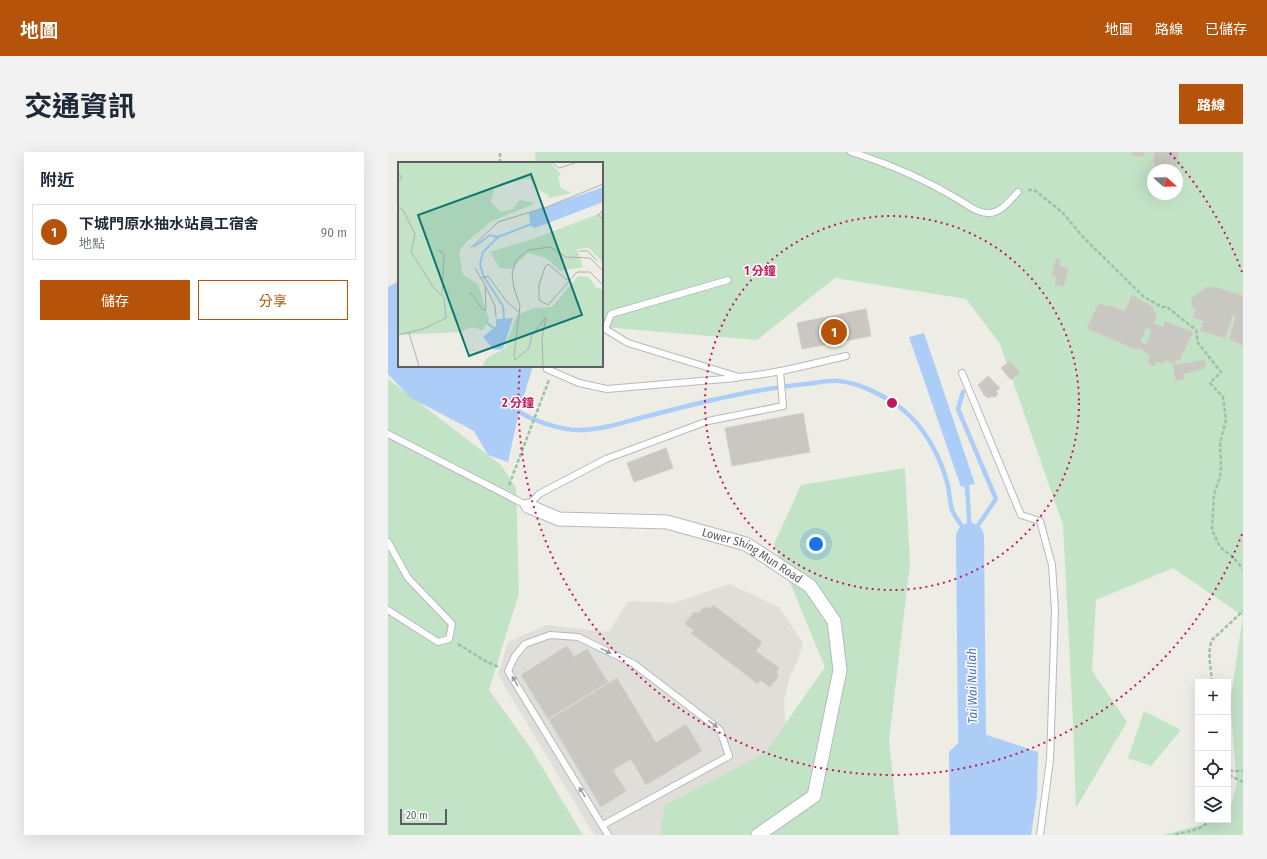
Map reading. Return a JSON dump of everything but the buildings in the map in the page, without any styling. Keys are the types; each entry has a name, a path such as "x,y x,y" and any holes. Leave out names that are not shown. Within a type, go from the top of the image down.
{"street":[{"name":"Lower Shing Mun Road","path":"528,506 559,519 667,522 739,542 746,544 810,586 834,622 840,670 814,796 758,835"}],"lane":[{"path":"851,152 882,162 908,173 943,190 974,209 984,213 993,213 999,210 1005,206 1018,192"},
{"path":"728,280 611,314 605,329 628,343 739,377"},
{"path":"549,371 579,383 607,389 758,376 846,356"},
{"path":"388,434 528,506 539,494 606,458 708,421 783,406 780,371"},
{"path":"962,373 1021,515 1040,521 1052,565 1055,610 1050,760 1040,835"},
{"path":"388,542 408,578 452,624 449,639 438,642 388,610"},
{"path":"603,825 729,756 720,730 634,664 578,637 550,635 525,644 515,656 508,671 608,835"}],"path":[{"path":"1018,192 1034,190 1045,197 1063,212 1083,237 1144,297 1162,307 1167,306 1196,330 1198,343 1221,372 1210,383 1223,397 1226,420 1220,443 1220,477 1214,494 1212,530 1220,547 1233,557 1243,569"},
{"path":"509,484 549,371"},
{"path":"1212,679 1209,648 1211,642 1243,610"},
{"path":"449,639 488,662 508,671"},
{"path":"1231,772 1243,771"},
{"path":"1231,776 1243,782"},
{"path":"1175,835 1196,830 1207,823"}],"shaded area":[{"path":"729,584 779,607 803,643 798,660 789,679 784,701 786,735 669,835 594,835 498,675 508,642 546,625 609,632 628,601 673,603"}],"green space":[{"path":"535,152 1243,152 1243,616 1173,568 1096,600 1092,671 1127,722 1076,808 1063,525 1000,344 966,299 835,278 757,340 603,328 603,162 536,162"},
{"path":"388,379 501,465 516,488 519,593 489,690 532,750 583,835 388,835"},
{"path":"905,468 910,564 889,740 899,835 660,835 665,805 765,753 825,667 774,544 801,485"},
{"path":"1243,617 1243,835 1162,835 1209,823 1231,823 1231,804 1237,783 1231,714 1231,695"},
{"path":"1144,711 1181,730 1151,766 1128,758"}],"water":[{"path":"398,282 398,367 533,367 519,412 508,462 488,455 474,431 411,398 388,374 388,287"},
{"path":"924,333 975,484 961,487 909,337"},
{"path":"972,730 1038,752 1037,796 1031,835 950,835 949,752"}],"waterway":[{"path":"516,409 528,417 555,426 571,430 588,430 606,427 709,401 767,389 831,381 855,384 864,387 895,404 910,416 924,433 930,442 944,472 953,512 970,537"},
{"path":"963,392 958,409 996,499 970,537"},
{"path":"965,481 967,486 970,535"},
{"name":"Tai Wai Nullah","path":"970,537 973,835"}],"place":[{"name":"下城門原水抽水站員工宿舍","path":"834,332"}]}
